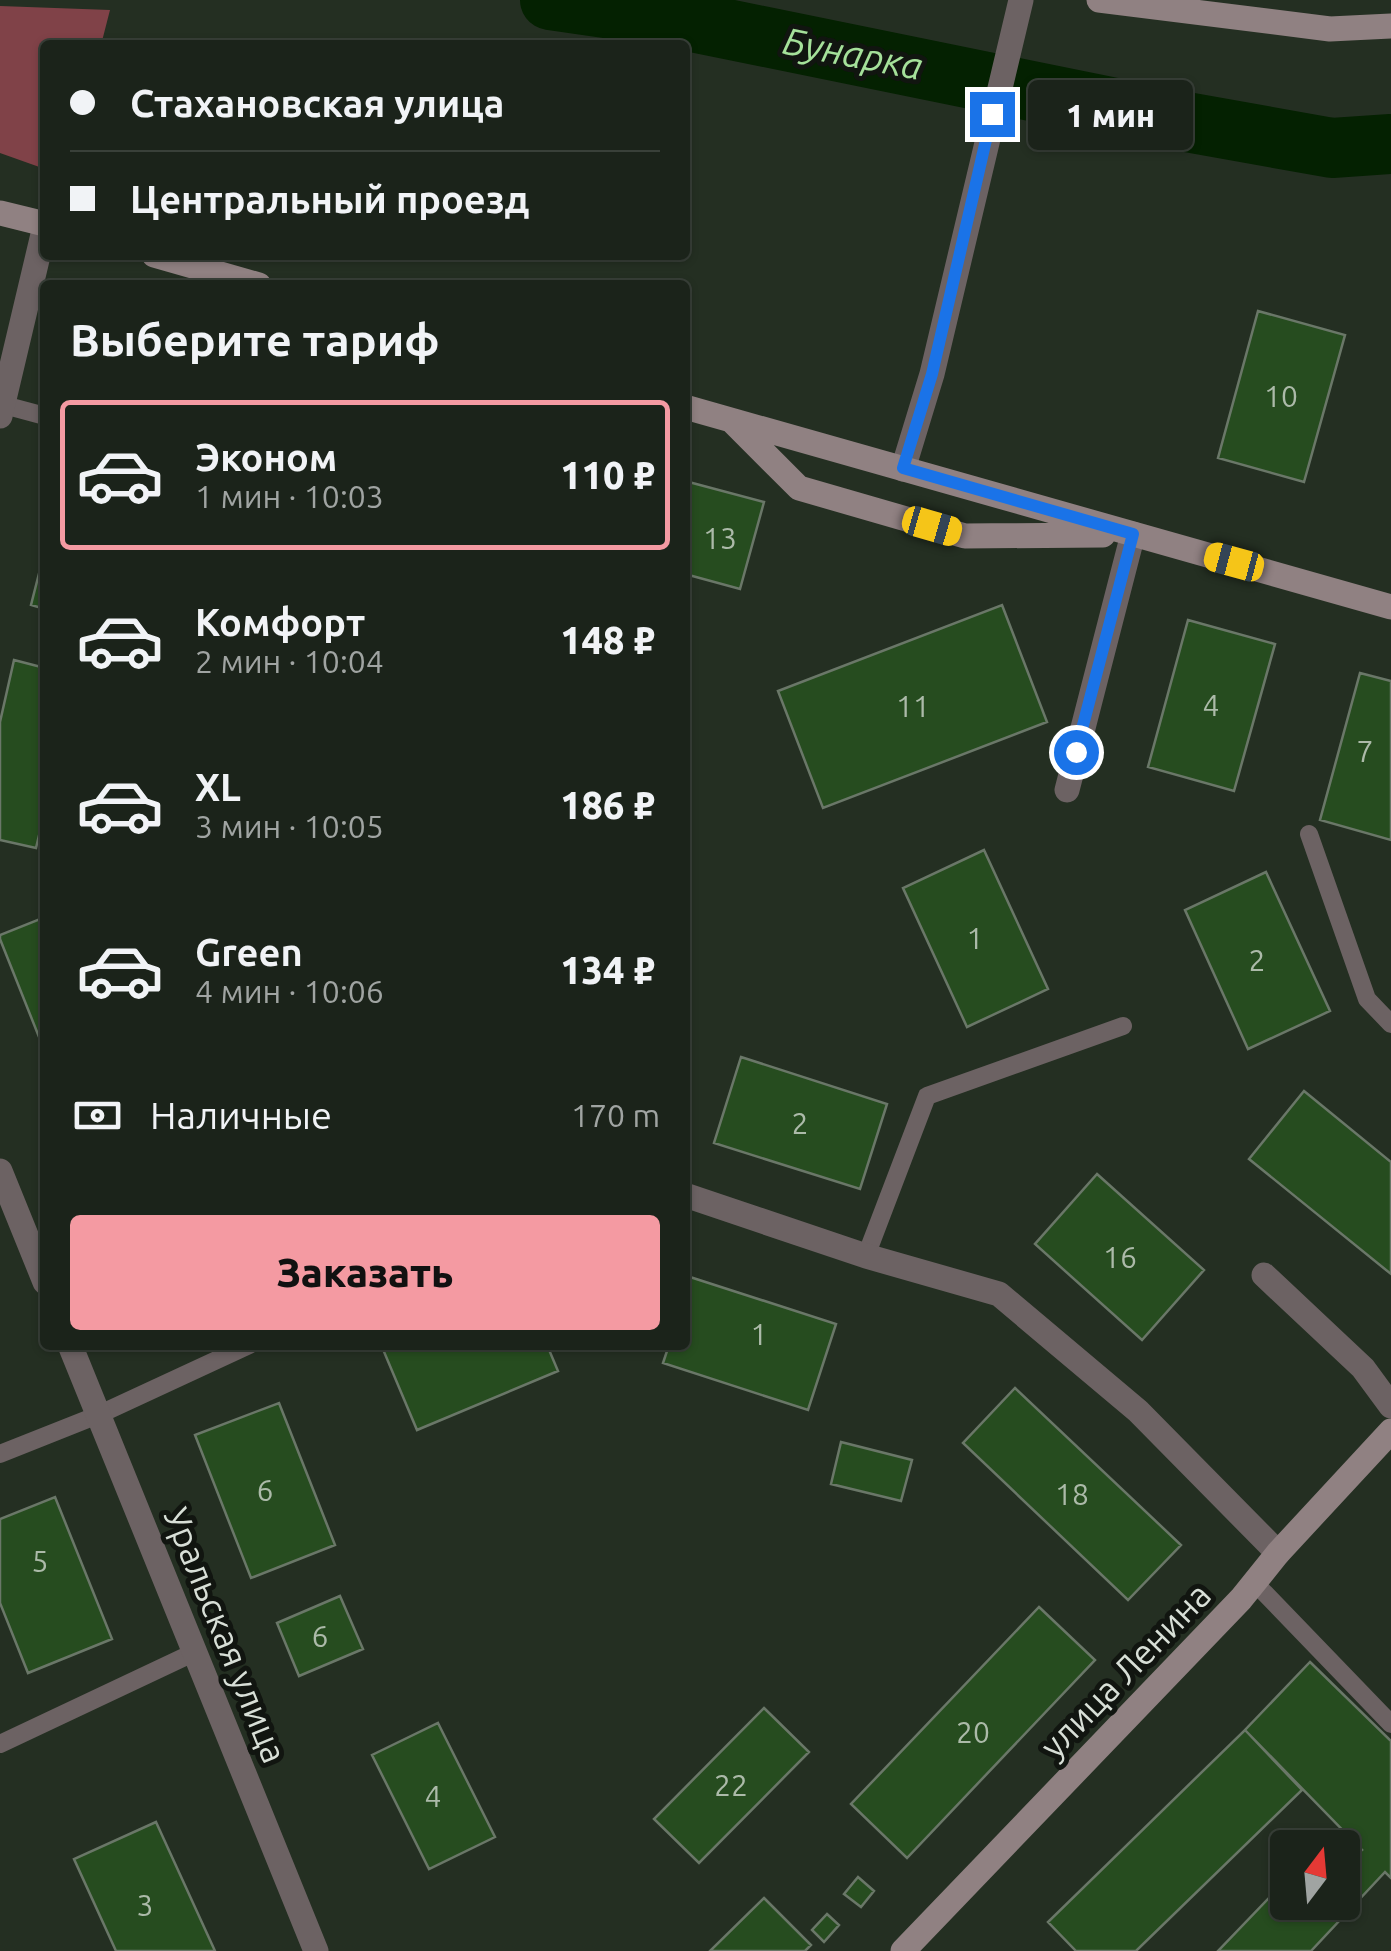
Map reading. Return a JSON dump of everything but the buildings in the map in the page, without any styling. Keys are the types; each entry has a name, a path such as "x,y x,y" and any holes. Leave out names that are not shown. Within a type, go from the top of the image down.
{"main road":[{"path":"1099,0 1330,29 1391,26"},
{"path":"0,213 40,224"},
{"path":"172,260 242,280"},
{"path":"690,408 1391,607"},
{"path":"730,420 799,488 965,536 1133,534"},
{"name":"улица Ленина","path":"903,1951 1254,1583 1391,1431"}],"street":[{"path":"903,468 932,374 1021,0"},
{"path":"1,408 40,246"},
{"path":"1067,790 1133,534"},
{"path":"1,1175 40,1270"},
{"path":"690,1198 866,1256 999,1294 1138,1412 1278,1553"},
{"path":"1264,1274 1363,1368 1391,1406"},
{"name":"Уральская улица","path":"72,1350 316,1951"}],"lane":[{"path":"1,408 40,415"},
{"path":"1309,834 1367,999 1391,1024"},
{"path":"866,1256 927,1096 1123,1026"},
{"path":"0,1454 238,1350"},
{"path":"1254,1583 1391,1724"},
{"path":"0,1744 195,1652"}],"shaded area":[{"path":"0,6 110,10 102,40 40,40 40,167 0,153"}],"waterway":[{"name":"Бунарка","path":"550,0 668,17 1164,118 1332,148 1391,144"}],"route":[{"path":"992,114 932,374 903,468 1133,534 1076,752"}]}
